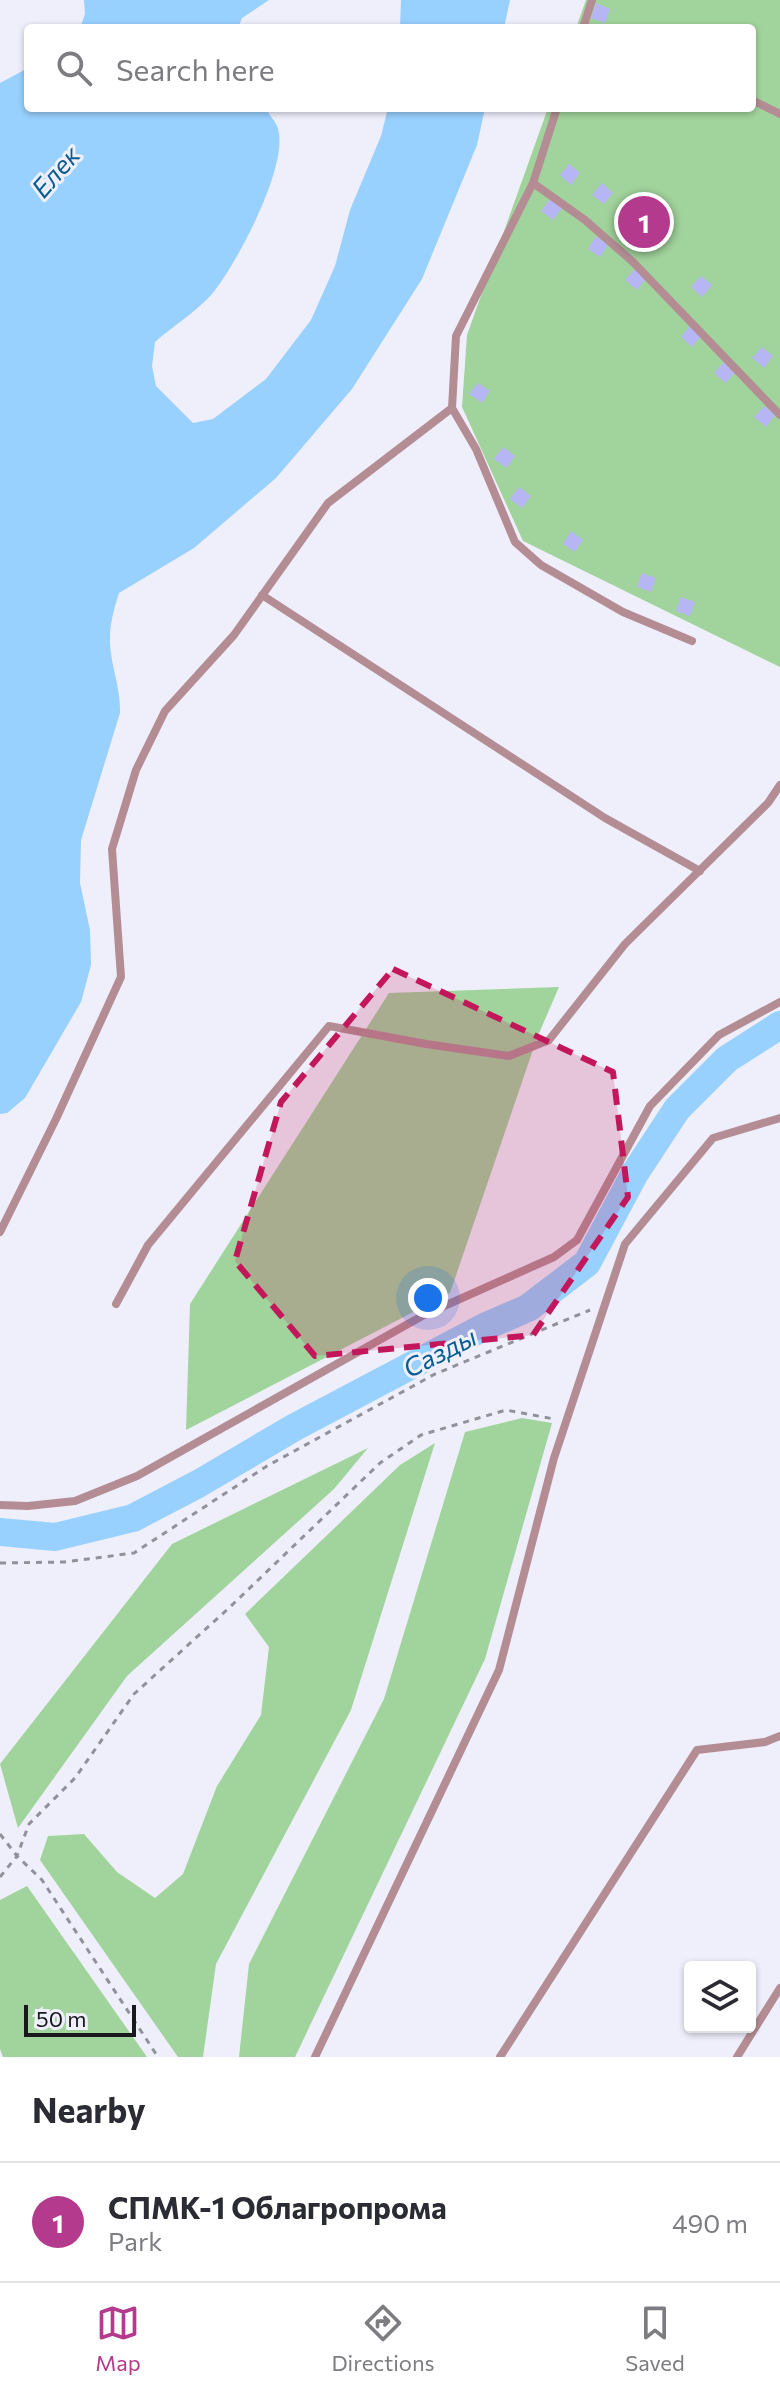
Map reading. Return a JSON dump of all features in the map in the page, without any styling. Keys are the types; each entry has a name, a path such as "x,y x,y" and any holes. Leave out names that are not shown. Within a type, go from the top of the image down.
{"lane":[{"path":"587,24 592,0"},
{"path":"756,102 780,114"},
{"path":"556,112 533,183 456,336 452,408 476,449 515,542 541,565 623,612 692,641"},
{"path":"533,183 585,220 633,262 780,415"},
{"path":"0,1232 121,977 112,849 136,770 165,711 234,635 328,503 452,408"},
{"path":"262,595 605,818 700,871"},
{"path":"116,1304 148,1245 329,1026 509,1056 549,1040 625,944 768,803 780,785"},
{"path":"0,1505 28,1506 75,1501 137,1476 424,1315 554,1257 577,1240 650,1106 719,1035 780,1002"},
{"path":"315,2057 499,1670 554,1458 625,1244 713,1138 780,1118"},
{"path":"500,2057 697,1750 765,1742 780,1736"},
{"path":"737,2057 780,1988"}],"path":[{"path":"0,1563 64,1562 134,1553 267,1466 435,1374 605,1304"},
{"path":"0,1877 17,1856 29,1824 75,1778 134,1694 380,1463 421,1435 506,1410 566,1421"},
{"path":"0,1834 42,1880 158,2057"}],"highlighted area":[{"path":"393,969 613,1072 628,1197 533,1335 315,1356 235,1261 281,1102"}],"green space":[{"path":"586,0 780,0 780,667 523,541 462,407 467,335 547,112 756,112 756,24 577,24"},
{"path":"559,987 537,1038 450,1293 186,1430 190,1304 389,993"},
{"path":"522,1418 552,1423 485,1659 295,2057 239,2057 249,1964 384,1699 465,1432"},
{"path":"435,1443 351,1710 216,1964 203,2057 178,2057 40,1860 48,1836 84,1834 117,1872 155,1898 183,1874 217,1786 261,1715 269,1647 245,1614 400,1465"},
{"path":"368,1448 334,1489 127,1676 18,1828 0,1764 172,1544"},
{"path":"27,1886 147,2057 3,2057 0,2049 0,1900"}],"water":[{"path":"84,0 269,0 242,18 240,24 81,24 85,14"},
{"path":"401,0 510,0 505,24 400,24"},
{"name":"Елек","path":"24,70 24,112 268,112 277,126 279,146 276,166 258,214 234,261 206,301 155,342 152,366 156,386 193,423 213,419 266,379 311,320 335,266 350,210 381,136 387,112 484,112 477,145 422,279 352,389 276,478 194,548 119,593 110,637 120,713 81,840 80,883 90,930 91,965 81,1002 25,1098 7,1113 0,1114 0,83"}],"building":[{"path":"596,3 610,9 605,23 591,18"},
{"path":"569,164 580,173 571,185 560,175"},
{"path":"602,183 613,193 604,204 592,195"},
{"path":"550,199 562,208 553,220 541,211"},
{"path":"638,219 649,229 639,241 628,231"},
{"path":"596,236 608,245 600,257 588,249"},
{"path":"635,269 646,278 637,290 625,280"},
{"path":"701,276 712,285 702,297 691,287"},
{"path":"690,326 702,335 692,347 681,337"},
{"path":"762,347 773,356 764,368 752,358"},
{"path":"724,362 736,371 726,383 714,373"},
{"path":"478,383 490,391 482,403 469,394"},
{"path":"764,406 775,415 766,427 754,417"},
{"path":"503,447 515,456 507,468 494,459"},
{"path":"519,487 531,496 522,508 510,499"},
{"path":"571,531 583,540 575,552 563,544"},
{"path":"642,573 656,578 651,592 637,587"},
{"path":"681,597 695,602 690,616 676,611"}],"waterway":[{"name":"Сазды","path":"0,1532 55,1537 133,1518 295,1427 484,1327 528,1308 587,1263 635,1173 677,1109 727,1059 780,1025"}],"place":[{"name":"СПМК-1 Облагропрома","path":"644,222"}]}
